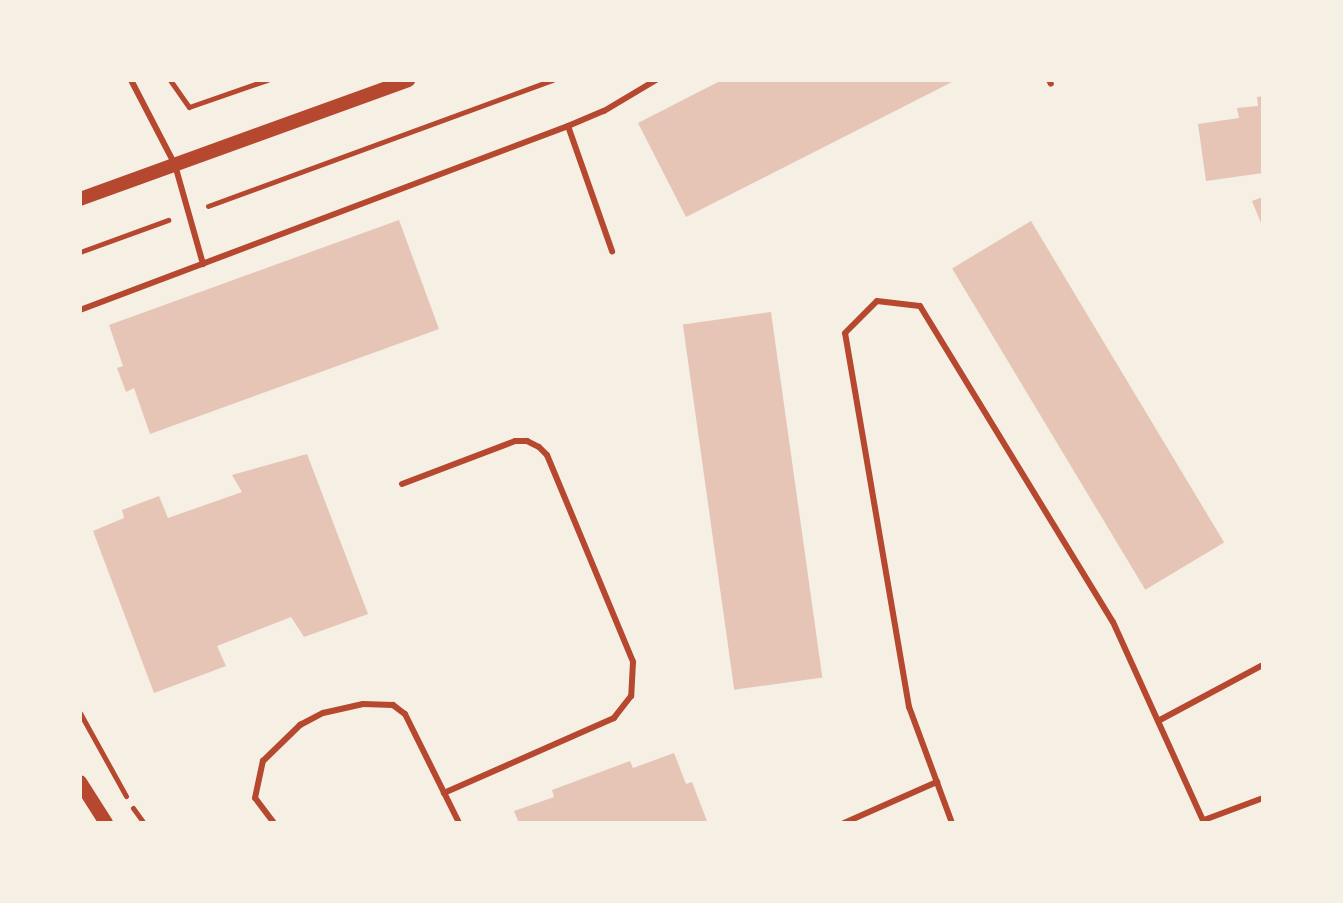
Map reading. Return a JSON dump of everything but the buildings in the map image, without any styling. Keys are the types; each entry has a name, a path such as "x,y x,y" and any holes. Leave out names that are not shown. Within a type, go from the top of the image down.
{"street":[{"path":"80,199 408,80"},
{"path":"80,782 106,823"}],"lane":[{"path":"131,80 175,165 203,264"},
{"path":"80,310 568,126 604,111 656,80"},
{"path":"568,126 612,251"},
{"path":"952,823 909,707 845,333 877,301 920,306 1113,622 1204,821 1263,798"},
{"path":"402,484 515,441 527,441 539,447 547,455 633,662 631,696 614,718 444,793"},
{"path":"1158,721 1263,665"},
{"path":"274,823 255,798 263,761 300,725 344,706 393,705 405,714 459,823"},
{"path":"844,823 937,782"}],"path":[{"path":"170,80 189,107 267,80"},
{"path":"80,252 553,80"},
{"path":"80,713 144,823"}]}
